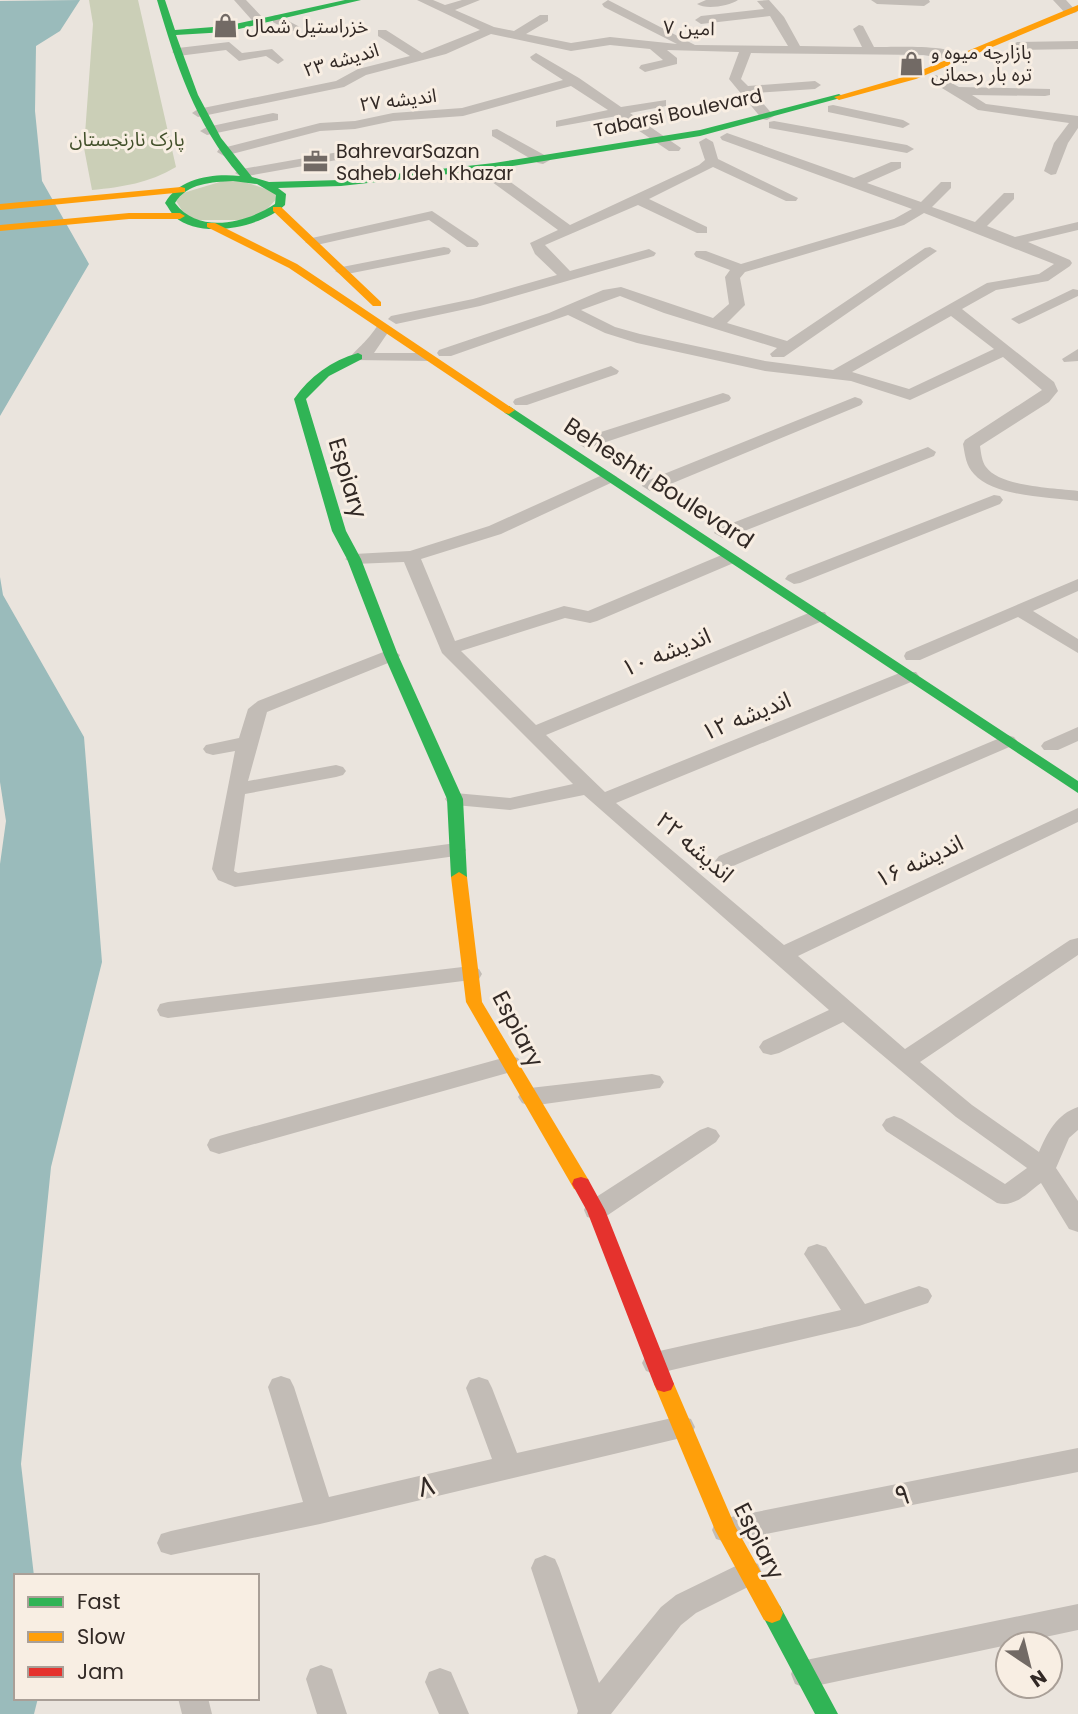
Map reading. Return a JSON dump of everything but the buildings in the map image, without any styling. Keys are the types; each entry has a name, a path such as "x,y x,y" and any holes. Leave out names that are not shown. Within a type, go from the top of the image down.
{"main road":[{"path":"149,0 196,154 185,187 170,203 172,210 180,216"},
{"path":"161,0 198,113 208,131 245,176"},
{"path":"172,33 237,34 269,21 357,0"},
{"name":"Tabarsi Boulevard","path":"211,225 257,220 289,204 329,195 493,176 669,144 833,109 936,79 1017,46 1071,10"},
{"name":"Tabarsi Boulevard","path":"0,207 125,196 185,187 218,178 245,176 270,184 341,183 669,144 706,142 901,80 1071,10"},
{"path":"270,184 289,204"},
{"name":"Beheshti Boulevard","path":"289,204 312,242 389,323 427,358 818,616 912,662 1007,741 1078,788"},
{"path":"0,228 129,216 180,216 211,225"},
{"name":"Beheshti Boulevard","path":"211,225 293,266 445,353 816,593"},
{"name":"Espiary","path":"358,357 325,369 309,383 300,399 339,531 354,559 391,655 454,799 456,850 474,1002 596,1210 655,1363 726,1531 827,1714"},
{"path":"1007,741 1039,738 1069,758"},
{"path":"1030,756 1039,738"}],"street":[{"path":"240,0 269,21 294,29"},
{"name":"امین ۷","path":"423,0 490,30 571,47 610,41 654,47 923,51 962,57"},
{"path":"445,9 474,0"},
{"path":"703,4 732,0"},
{"path":"762,0 773,12 795,48"},
{"path":"877,0 924,2"},
{"path":"608,4 695,48"},
{"path":"701,20 773,12"},
{"path":"516,34 544,18"},
{"path":"859,29 869,50"},
{"name":"اندیشه ۲۳","path":"198,113 334,85 362,72 434,53 490,30"},
{"path":"382,33 420,57"},
{"path":"477,36 506,47"},
{"path":"1017,46 1078,45"},
{"path":"178,52 229,46 239,57 268,52 278,60"},
{"path":"571,47 536,57 669,144"},
{"path":"645,68 673,61 654,47"},
{"path":"747,48 735,79 771,121 907,149"},
{"path":"434,53 457,64"},
{"path":"936,79 983,107 1078,120 1061,143 1051,171"},
{"name":"اندیشه ۲۷","path":"224,152 320,127 463,112 575,81"},
{"path":"334,85 352,99"},
{"path":"746,90 815,85"},
{"path":"957,91 1045,92"},
{"path":"561,124 661,103"},
{"path":"833,109 903,124"},
{"path":"432,114 452,126"},
{"path":"208,131 272,117"},
{"path":"497,133 543,160"},
{"path":"727,137 1011,239 1065,263 1043,278 992,286 834,376"},
{"path":"706,142 712,160 791,198"},
{"path":"245,176 367,151 377,156"},
{"path":"566,275 537,246 540,240 569,231 686,178 712,160"},
{"path":"855,183 896,165"},
{"path":"493,176 569,231"},
{"path":"716,324 737,305 732,277 740,269 899,222 924,207 946,185"},
{"path":"978,227 1009,196"},
{"path":"636,199 702,230"},
{"path":"312,242 432,215 472,244"},
{"path":"1011,239 1078,226"},
{"path":"342,271 444,251"},
{"path":"765,366 788,346 930,251"},
{"path":"389,323 475,303 649,253"},
{"path":"701,254 740,269"},
{"path":"1043,278 1076,295"},
{"path":"445,353 615,292 626,292 668,310 788,346"},
{"path":"1019,319 1076,295"},
{"path":"951,307 1048,385 1048,395 971,444 978,468 987,478 1002,483 1078,496"},
{"path":"569,310 610,330 637,338 765,366 873,382 910,395 1005,351"},
{"name":"Espiary","path":"358,357 373,346 389,323"},
{"name":"Espiary","path":"358,357 427,358"},
{"path":"521,402 611,371"},
{"path":"585,443 723,398"},
{"path":"650,486 855,402"},
{"path":"723,533 928,452"},
{"path":"354,559 411,556 495,530 609,477"},
{"path":"794,579 994,500"},
{"name":"اندیشه ۲۲","path":"411,556 449,649 596,794 845,1012 906,1060 964,1111 1044,1168"},
{"path":"449,649 564,612 590,617 730,558"},
{"name":"اندیشه ۱۲","path":"454,799 510,804 596,794 912,662 1078,584"},
{"path":"1019,610 1078,647"},
{"name":"اندیشه ۱۰","path":"533,733 818,616"},
{"path":"391,655 258,709 236,789 223,869 225,875 235,880 456,850"},
{"path":"1039,738 1078,733"},
{"path":"726,861 1007,741"},
{"path":"213,750 247,743"},
{"path":"236,789 336,771"},
{"name":"اندیشه ۱۶","path":"782,955 1078,814"},
{"path":"906,1060 1078,945"},
{"path":"168,1010 471,974"},
{"path":"771,1047 845,1012"},
{"path":"219,1145 510,1064"},
{"path":"530,1097 652,1082"},
{"path":"894,1125 1006,1196 1044,1168 1059,1133 1078,1117"},
{"path":"596,1210 708,1136"},
{"path":"1044,1168 1078,1223"},
{"path":"817,1254 859,1316"},
{"path":"655,1363 859,1316 919,1296"},
{"path":"281,1387 320,1512"},
{"path":"479,1388 509,1465"},
{"name":"۸","path":"171,1543 320,1512 509,1465 681,1427"},
{"name":"۹","path":"726,1531 1078,1460"},
{"path":"545,1569 593,1713"},
{"path":"593,1713 671,1616 686,1604 748,1573"},
{"path":"806,1674 1078,1617"},
{"path":"321,1679 331,1714"},
{"path":"440,1682 454,1714"}],"green space":[{"name":"پارک نارنجستان","path":"89,0 138,0 176,167 136,183 92,190 84,148 93,24"},
{"path":"233,178 281,194 257,220 188,220 173,196"}],"water":[{"path":"80,0 60,31 36,46 35,111 42,181 89,264 0,416 0,1"},
{"path":"0,577 3,595 84,737 102,962 51,1167 21,1464 34,1574 14,1574 14,1700 38,1700 34,1714 0,1714 0,864 6,821 0,782"}],"traffic: fast":[{"path":"161,0 193,95 216,138 248,179"},
{"path":"172,33 226,29 357,0"},
{"path":"270,185 341,183 494,166 700,133 839,97"},
{"path":"233,178 260,181 281,194 280,205 255,219 222,226 191,222 179,215 170,203 180,190 188,186 233,178"},
{"path":"358,357 318,378 300,399 339,531 354,559 391,655 455,799 459,877"},
{"path":"509,410 1078,788"},
{"path":"772,1613 827,1714"}],"traffic: slow":[{"path":"839,97 913,77 1078,8"},
{"path":"0,207 181,190"},
{"path":"277,209 377,304"},
{"path":"0,228 129,216 180,216"},
{"path":"211,225 293,266 509,410"},
{"path":"459,877 474,1002 581,1184"},
{"path":"664,1384 726,1530 772,1613"}],"traffic: jam":[{"path":"581,1184 596,1210 664,1384"}],"place":[{"name":"خزراستیل شمال","path":"226,26"},
{"name":"بازارچه میوه و تره بار رحمانی","path":"911,63"},
{"name":"BahrevarSazan Saheb Ideh Khazar","path":"316,162"}]}
